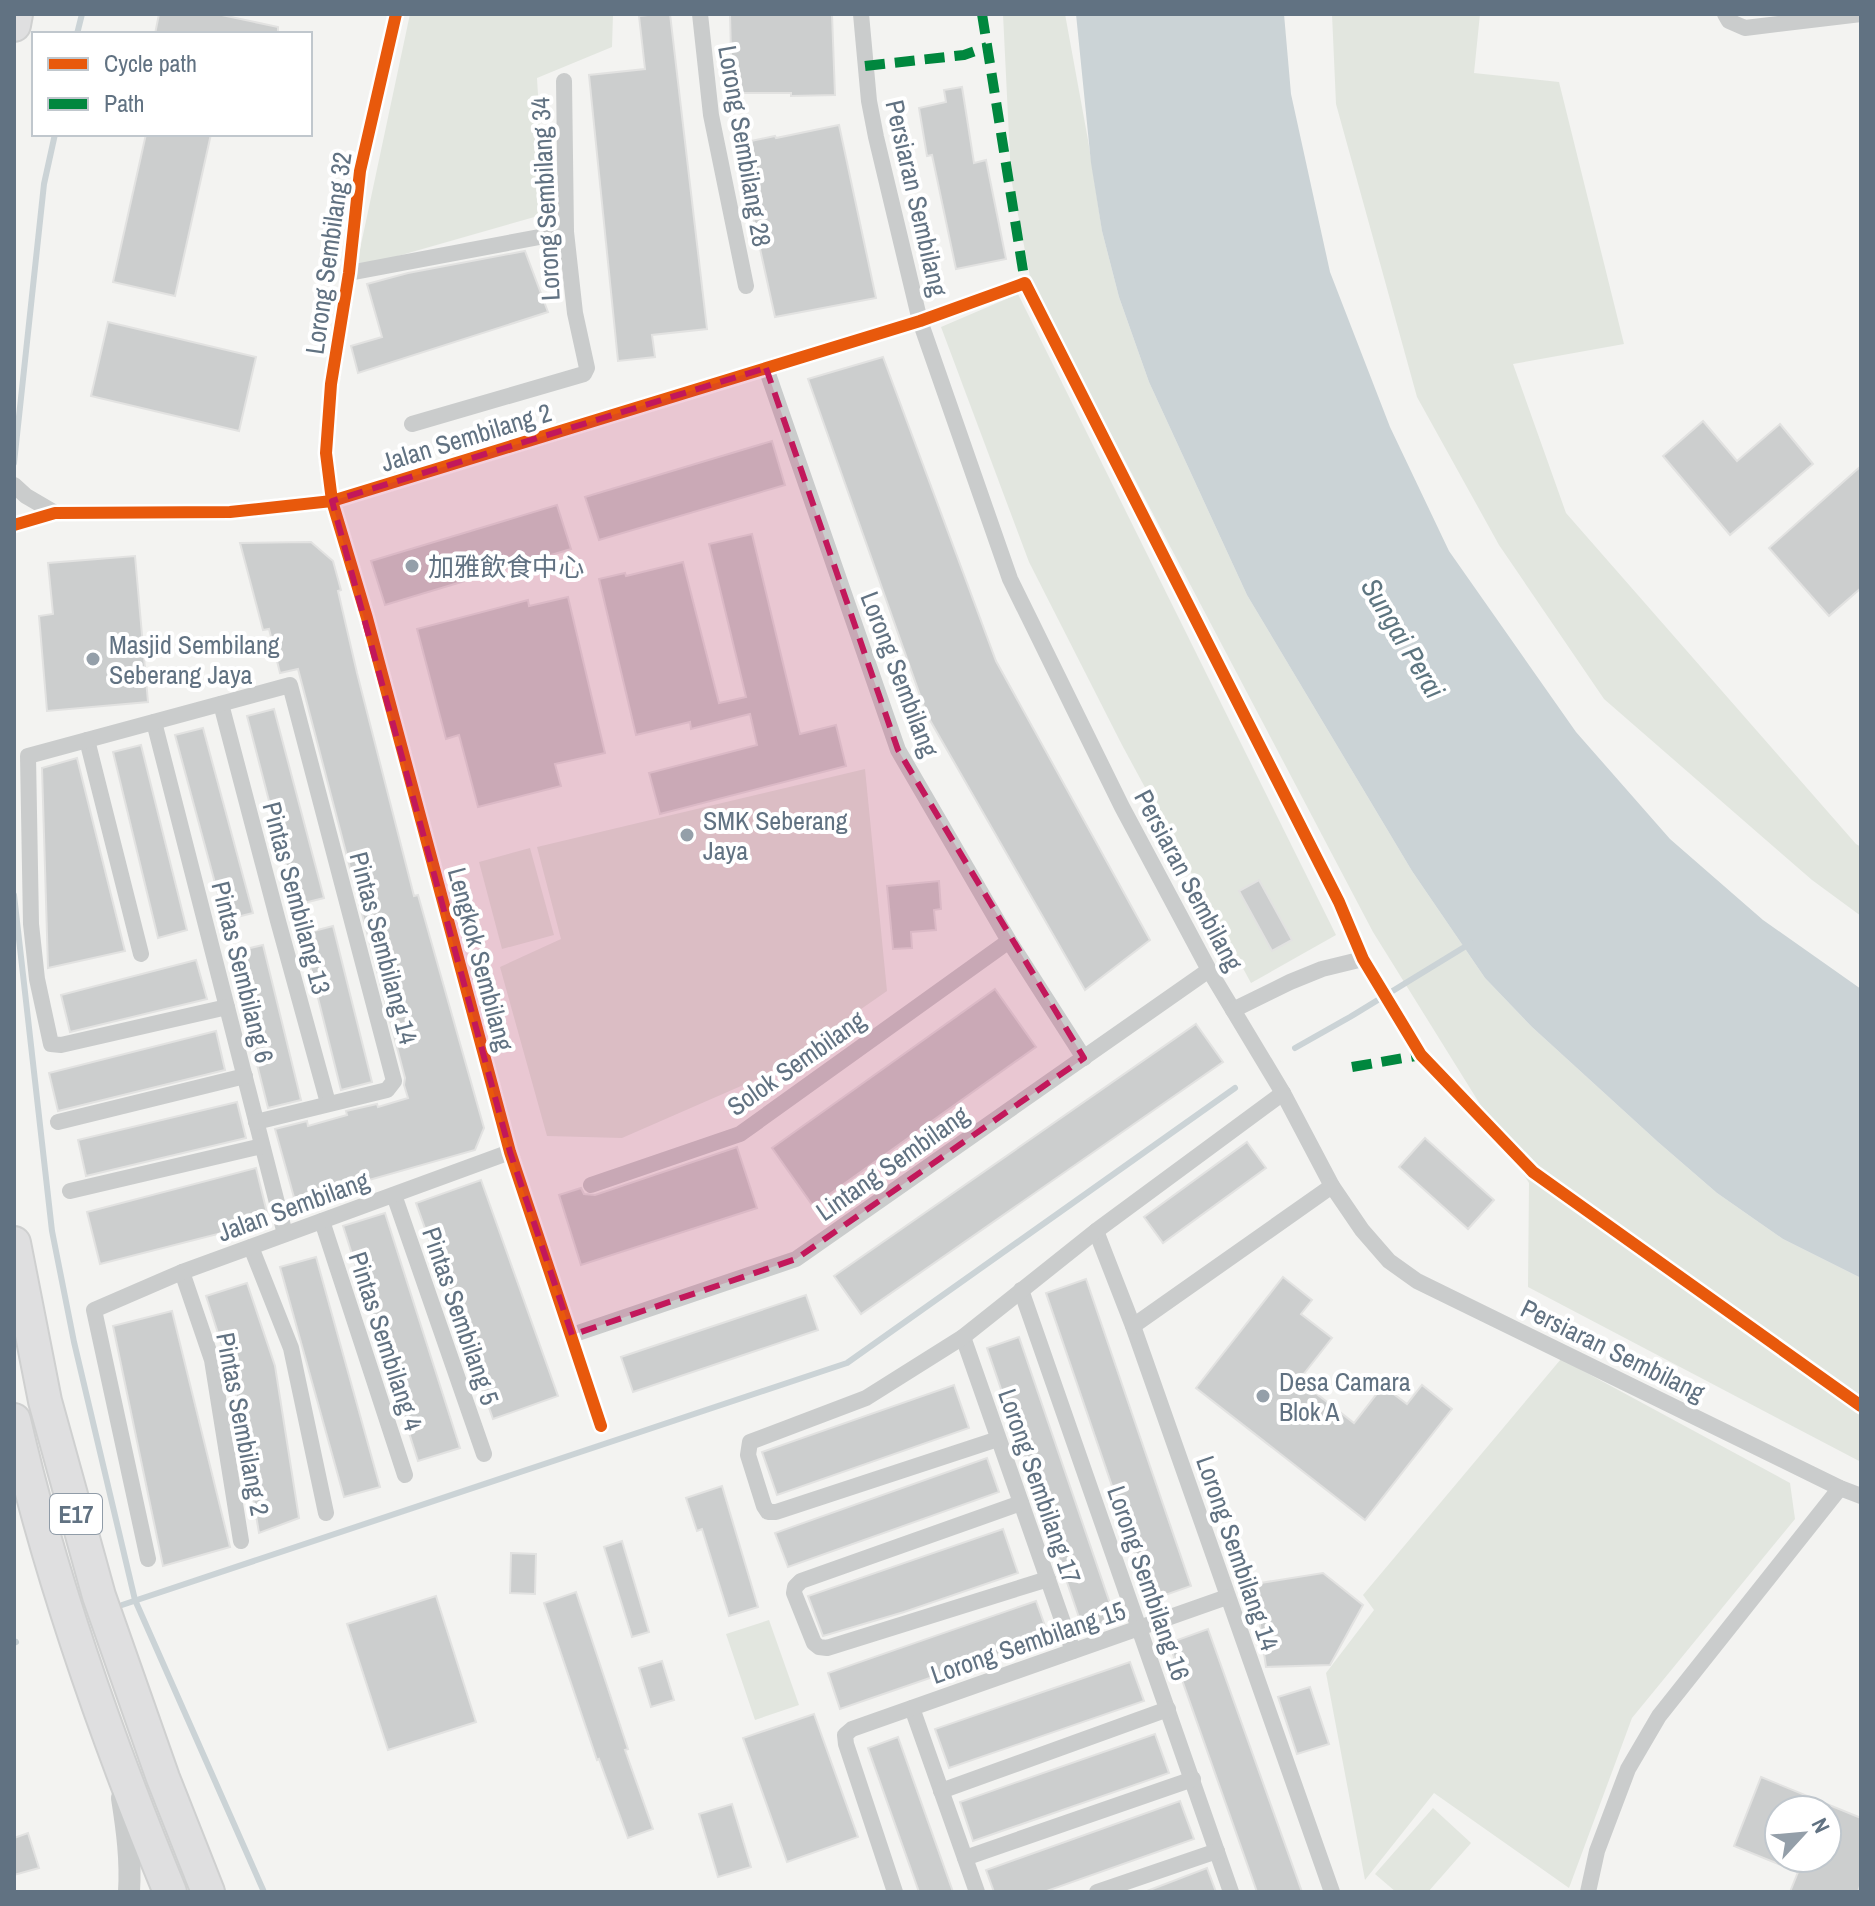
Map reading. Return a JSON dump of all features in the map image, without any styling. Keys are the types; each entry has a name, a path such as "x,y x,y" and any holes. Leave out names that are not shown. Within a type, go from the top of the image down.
{"highway":[{"path":"14,25 16,14"},
{"name":"E17","path":"14,1243 45,1401 99,1596 163,1778 208,1892"},
{"name":"E17","path":"14,1420 60,1592 135,1806 170,1892"}],"street":[{"name":"Lorong Sembilang 32","path":"332,501 326,453 331,384 349,273 360,171 396,14"},
{"name":"Lorong Sembilang 28","path":"700,14 711,115 746,286"},
{"name":"Persiaran Sembilang","path":"861,14 869,101 920,321 1010,579 1122,807 1209,970 1283,1093 1332,1186 1362,1230 1389,1261 1417,1281 1861,1496"},
{"path":"1725,14 1729,21 1745,28 1861,14"},
{"name":"Lorong Sembilang 34","path":"412,424 584,374 587,368 575,313 566,232 564,81"},
{"path":"349,273 566,232"},
{"name":"Jalan Sembilang 2","path":"14,525 55,513 230,512 332,501 920,321 1025,283 1339,902 1363,959"},
{"name":"Lorong Sembilang","path":"766,368 898,750 1009,941 1084,1058"},
{"path":"14,485 55,513"},
{"name":"Lengkok Sembilang","path":"332,501 367,618 510,1152 601,1426"},
{"name":"Pintas Sembilang 14","path":"221,704 290,685 394,1081 387,1090 256,1122"},
{"path":"221,704 28,756 31,924 37,979 51,1044 61,1045 227,1007"},
{"name":"Pintas Sembilang 13","path":"221,704 328,1103"},
{"name":"Pintas Sembilang 6","path":"154,722 285,1234"},
{"path":"87,740 141,954"},
{"name":"Solok Sembilang","path":"591,1185 740,1134 1009,941"},
{"path":"1233,1010 1322,969 1363,959 1421,1055 1533,1172 1861,1406"},
{"name":"Lintang Sembilang","path":"572,1335 796,1259 1209,970"},
{"path":"58,1122 245,1076"},
{"path":"998,1439 776,1512 768,1512 748,1455 750,1442 866,1398 963,1337 1096,1231 1283,1093"},
{"path":"70,1191 262,1146"},
{"name":"Jalan Sembilang","path":"148,1559 94,1310 182,1272 510,1152"},
{"path":"1133,1326 1332,1186"},
{"name":"Pintas Sembilang 5","path":"394,1195 484,1454"},
{"name":"Pintas Sembilang 4","path":"322,1221 405,1475"},
{"name":"Lorong Sembilang 14","path":"1096,1231 1133,1326 1332,1892"},
{"path":"251,1247 291,1348 326,1513"},
{"name":"Pintas Sembilang 2","path":"182,1272 212,1360 241,1541"},
{"name":"Lorong Sembilang 16","path":"1021,1290 1231,1892"},
{"name":"Lorong Sembilang 17","path":"963,1337 1073,1651"},
{"path":"1588,1892 1597,1851 1628,1769 1659,1716 1840,1488"},
{"path":"1021,1503 801,1581 794,1593 814,1643 827,1648 1048,1579"},
{"name":"Lorong Sembilang 15","path":"895,1892 845,1735 852,1729 1227,1597"},
{"path":"912,1708 977,1892"},
{"path":"941,1791 1168,1709"},
{"path":"113,1744 129,1837 129,1892"},
{"path":"965,1858 1193,1779"},
{"path":"1097,1892 1217,1851"}],"highlighted area":[{"path":"766,368 898,750 1084,1058 796,1259 572,1335 510,1152 332,501"}],"shaded area":[{"path":"410,14 613,14 612,47 537,78 545,214 356,268"},
{"path":"1003,14 1065,14 1102,231 1119,297 1149,382 1247,595 1412,871 1485,978 1532,1027 1658,1142 1717,1193 1783,1239 1861,1278 1861,1462 1528,1287 1529,1183 1373,932 1031,282 1011,178"},
{"path":"1332,14 1480,14 1474,73 1559,82 1624,344 1513,364 1566,513 1861,847 1861,916 1812,880 1604,699 1499,545 1417,397 1336,104"},
{"path":"1018,294 1336,935 1251,983 1122,745 1029,562 941,327"},
{"path":"865,769 887,991 766,1075 622,1138 547,1136 500,967 561,939 537,847"},
{"path":"530,848 554,935 502,949 479,862"},
{"path":"1561,1359 1790,1483 1795,1519 1632,1718 1569,1888 1434,1793 1365,1880 1326,1673 1374,1610 1363,1595"},
{"path":"769,1620 799,1705 755,1720 726,1634"},
{"path":"1433,1808 1471,1843 1428,1892 1396,1892 1375,1874"}],"water":[{"name":"Sungai Perai","path":"1076,14 1284,14 1291,94 1330,272 1390,427 1449,551 1576,732 1670,839 1763,920 1861,989 1861,1278 1783,1239 1717,1193 1658,1142 1532,1027 1485,978 1412,871 1247,595 1149,382 1119,297 1102,231 1091,163"}],"building":[{"path":"159,14 217,14 278,27 278,32 155,32"},
{"path":"670,14 707,329 652,335 655,357 618,361 589,75 645,69 639,16"},
{"path":"730,14 832,14 835,95 732,93"},
{"path":"962,87 974,163 986,160 1006,259 956,269 932,155 927,156 919,108 946,102 944,90"},
{"path":"839,125 876,298 775,317 737,144"},
{"path":"146,136 211,136 175,296 113,282"},
{"path":"525,251 548,312 358,373 351,346 382,337 367,284"},
{"path":"108,322 256,357 239,431 91,396"},
{"path":"883,357 996,661 1150,940 1085,990 927,715 808,379"},
{"path":"1703,421 1737,461 1780,424 1813,464 1730,535 1663,456"},
{"path":"772,441 785,485 599,540 585,497"},
{"path":"1861,466 1861,588 1829,616 1769,548"},
{"path":"557,505 571,549 385,605 371,561"},
{"path":"752,534 800,734 836,725 846,766 660,814 649,773 757,745 750,714 691,729 690,722 636,735 599,579 625,573 626,576 683,562 719,703 746,697 709,544"},
{"path":"311,542 333,561 357,673 414,896 418,895 484,1128 475,1150 295,1201 275,1129 307,1121 308,1126 347,1115 346,1111 377,1104 378,1107 408,1098 298,669 280,673 269,629 263,630 240,543"},
{"name":"Masjid Sembilang Seberang Jaya","path":"135,556 148,702 47,711 39,616 53,614 48,563"},
{"path":"568,597 605,753 555,764 561,786 478,807 459,735 446,739 417,629 528,600 529,606"},
{"path":"274,709 324,898 296,905 247,716"},
{"path":"203,728 253,913 225,920 175,735"},
{"path":"141,745 187,930 158,938 113,752"},
{"path":"77,758 125,951 48,968 42,768"},
{"path":"1259,880 1292,940 1272,951 1239,891"},
{"path":"939,881 941,909 934,910 936,930 911,932 912,948 893,949 887,886"},
{"path":"333,926 372,1082 341,1090 302,934"},
{"path":"263,945 301,1100 268,1108 229,953"},
{"path":"196,960 207,999 70,1032 61,995"},
{"path":"995,989 1036,1047 813,1206 772,1148"},
{"path":"1196,1024 1223,1062 861,1314 834,1276"},
{"path":"216,1031 225,1070 58,1111 49,1073"},
{"path":"237,1102 246,1138 86,1176 78,1140"},
{"path":"1425,1138 1494,1200 1468,1229 1399,1167"},
{"path":"1247,1142 1266,1168 1163,1243 1144,1217"},
{"path":"737,1147 757,1208 581,1265 559,1195 581,1188 584,1194 595,1195"},
{"path":"256,1168 269,1221 100,1264 87,1212"},
{"path":"481,1180 558,1396 493,1419 416,1203"},
{"path":"385,1213 460,1448 418,1461 343,1226"},
{"path":"316,1257 380,1487 344,1497 280,1267"},
{"name":"Desa Camara Blok A","path":"1283,1277 1312,1300 1301,1314 1332,1338 1299,1380 1354,1423 1383,1386 1407,1404 1422,1385 1452,1409 1365,1520 1196,1388"},
{"path":"1086,1279 1191,1586 1151,1600 1046,1293"},
{"path":"247,1283 275,1366 299,1518 259,1533 234,1383 206,1296"},
{"path":"806,1295 818,1330 633,1392 621,1357"},
{"path":"172,1311 230,1547 163,1566 113,1326"},
{"path":"1019,1337 1116,1621 1084,1632 987,1348"},
{"path":"954,1385 969,1428 777,1495 762,1452"},
{"path":"987,1458 999,1492 788,1567 775,1533"},
{"path":"722,1486 758,1607 729,1616 702,1529 697,1531 686,1498"},
{"path":"1003,1529 1018,1573 823,1636 808,1596"},
{"path":"622,1541 649,1632 632,1637 604,1547"},
{"path":"511,1553 536,1554 535,1594 510,1593"},
{"path":"1323,1573 1363,1605 1330,1665 1266,1667 1254,1584"},
{"path":"576,1592 653,1829 628,1838 597,1760 544,1603"},
{"path":"436,1596 476,1722 388,1750 347,1624"},
{"path":"1036,1601 1049,1637 840,1709 828,1673"},
{"path":"1208,1629 1302,1892 1257,1892 1169,1643"},
{"path":"662,1661 674,1700 651,1707 639,1668"},
{"path":"1130,1662 1144,1701 949,1768 935,1729"},
{"path":"1310,1687 1329,1744 1297,1754 1278,1697"},
{"path":"814,1714 858,1837 787,1862 743,1738"},
{"path":"1155,1734 1169,1773 973,1841 960,1802"},
{"path":"898,1737 953,1892 919,1892 868,1748"},
{"path":"1761,1777 1802,1794 1763,1794 1763,1858 1734,1846"},
{"path":"1180,1801 1194,1839 1044,1892 994,1892 986,1870"},
{"path":"732,1804 751,1867 718,1877 699,1814"},
{"path":"1843,1811 1861,1818 1861,1883 1858,1892 1790,1892 1797,1874 1843,1874"},
{"path":"28,1833 39,1868 14,1875 14,1838"},
{"path":"1207,1868 1216,1892 1147,1892 1147,1891"}],"waterway":[{"path":"78,32 82,14"},
{"path":"14,463 44,184 55,136"},
{"path":"14,895 52,1231 74,1342 135,1600 264,1892"},
{"path":"1295,1048 1471,943"},
{"path":"122,1605 847,1363 1235,1088"}],"marked path":[{"path":"982,14 1025,283"},
{"path":"865,66 964,55 987,47"},
{"path":"1352,1067 1421,1055"}],"cycle path":[{"path":"396,14 360,171 349,273 331,384 326,453 332,501 367,618 510,1152 601,1426"},
{"path":"14,525 55,513 230,512 332,501 920,321 1025,283 1339,902 1363,959 1421,1055 1533,1172 1861,1406"}],"place":[{"name":"加雅飲食中心","path":"412,566"},
{"name":"Masjid Sembilang Seberang Jaya","path":"93,659"},
{"name":"SMK Seberang Jaya","path":"687,835"},
{"name":"Desa Camara Blok A","path":"1263,1396"}]}
